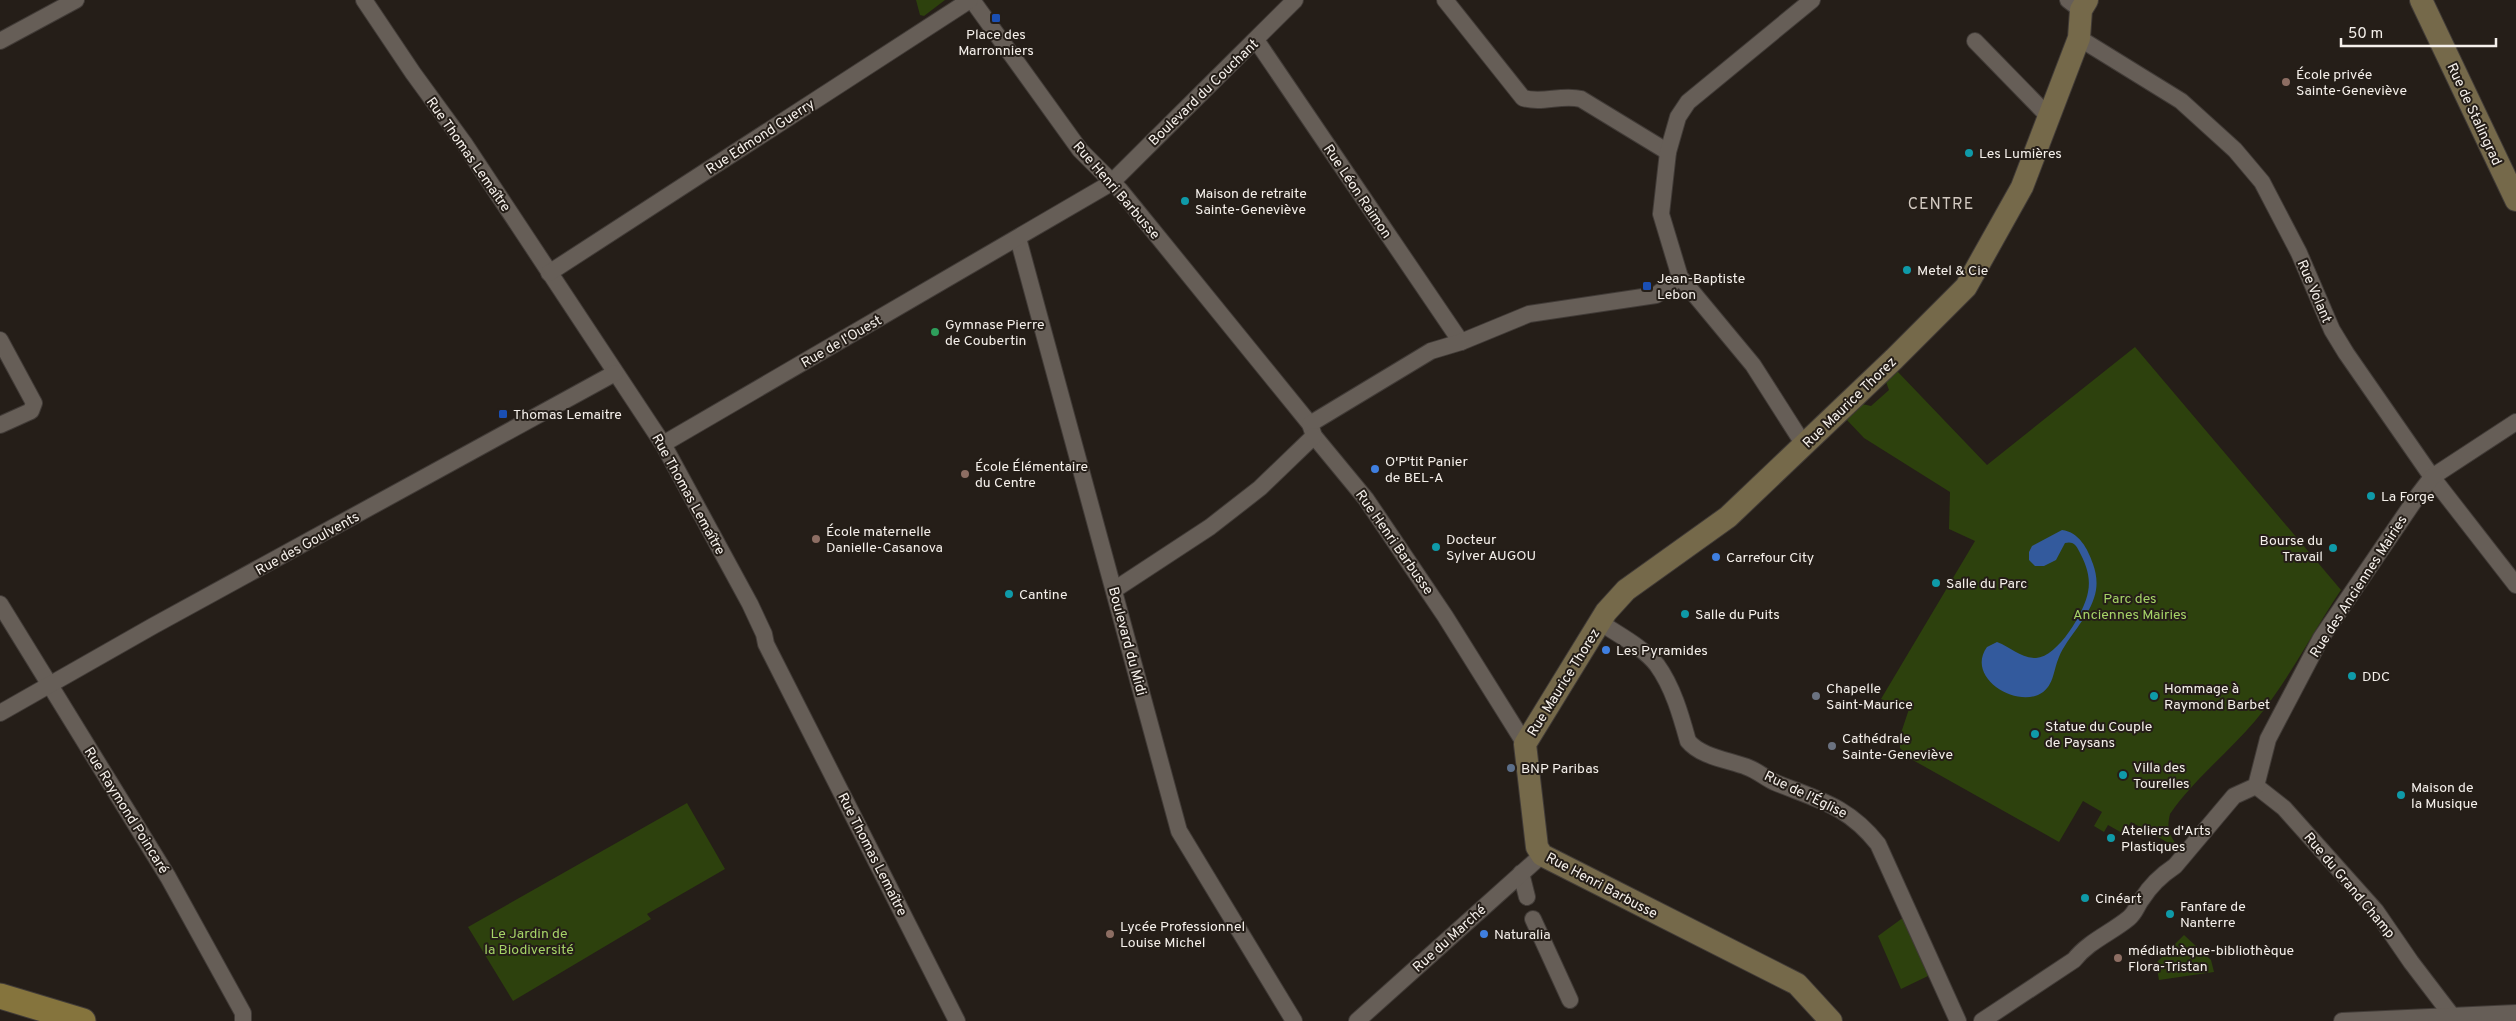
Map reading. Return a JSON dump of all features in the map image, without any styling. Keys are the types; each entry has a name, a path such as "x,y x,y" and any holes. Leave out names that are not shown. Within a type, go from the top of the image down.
{"main road":[{"path":"0,992 83,1021"},
{"path":"0,996 37,1006"}],"street":[{"path":"0,41 76,0"},
{"name":"Rue Thomas Lemaître","path":"364,0 413,74 464,142 615,374 663,444 750,604 764,634 766,644 957,1021"},
{"name":"Rue Edmond Guerry","path":"550,273 971,0"},
{"name":"Rue Henri Barbusse","path":"971,0 1080,150 1120,190 1366,499 1445,616 1525,744 1537,846 1542,855 1797,984 1831,1021"},
{"name":"Boulevard du Couchant","path":"1018,238 1111,182 1295,0"},
{"path":"1444,0 1522,98 1533,101 1569,97 1581,100 1668,152"},
{"path":"1804,445 1753,365 1680,277 1661,214 1668,152 1678,117 1688,102 1719,74 1812,0"},
{"name":"Rue de Stalingrad","path":"2421,0 2516,200"},
{"name":"Rue Maurice Thorez","path":"1525,744 1617,599 1728,517 1894,359 1966,287 2022,187 2050,118 2079,38 2079,3"},
{"name":"Rue Volant","path":"2079,38 2181,101 2235,150 2262,182 2299,253 2332,330 2371,390 2432,477 2516,585"},
{"name":"Rue Léon Raimon","path":"1256,40 1461,342"},
{"path":"1975,41 2050,118"},
{"name":"Rue de l'Ouest","path":"663,444 1018,238"},
{"name":"Boulevard du Midi","path":"1018,238 1179,831 1294,1021"},
{"path":"1114,590 1210,527 1260,488 1312,430 1431,351 1461,342 1529,314 1656,295 1680,277"},
{"path":"0,340 34,403 31,411 0,425"},
{"name":"Rue des Goulvents","path":"0,713 154,626 615,374"},
{"name":"Rue des Anciennes Mairies","path":"2256,786 2268,739 2321,638 2432,477 2516,422"},
{"name":"Rue Raymond Poincaré","path":"0,604 168,877 243,1013 244,1021"},
{"name":"Rue de l'Église","path":"1601,623 1648,656 1657,666 1670,688 1688,742 1692,746 1703,752 1758,771 1772,781 1836,806 1858,821 1870,834 1878,844 1958,1021"},
{"path":"1982,1021 2074,960 2083,949 2128,918 2142,899 2166,872 2175,866 2234,796 2256,786"},
{"name":"Rue du Grand Champ","path":"2256,786 2284,808 2376,911 2453,1017"},
{"name":"Rue du Marché","path":"1356,1021 1542,855"},
{"path":"1521,873 1527,898"},
{"path":"1533,918 1570,1000"},
{"path":"2342,1021 2516,1013"}],"green space":[{"path":"916,0 945,0 924,16 920,15"},
{"name":"Parc des Anciennes Mairies","path":"2135,347 2341,590 2290,673 2255,721 2189,790 2170,814 2169,830 2176,844 2174,846 2131,822 2124,834 2108,825 2104,832 2094,826 2102,812 2083,801 2059,842 1911,759 1900,748 1900,736 1909,709 1881,699 1975,541 1949,529 1950,492 1864,438 1846,419 1862,404 1871,406 1889,390 1886,382 1897,371 1987,465"},
{"name":"Le Jardin de la Biodiversité","path":"687,803 725,869 647,914 651,919 513,1001 468,927"},
{"path":"1904,917 1921,953 1928,976 1901,989 1878,936"},
{"path":"2184,935 2211,960 2214,972 2159,980 2156,963"}],"water":[{"path":"2062,530 2068,531 2078,538 2088,553 2096,577 2095,594 2087,614 2063,649 2047,688 2038,695 2016,696 1995,686 1987,678 1982,668 1982,658 1987,647 1997,642 2030,658 2044,656 2061,642 2076,621 2086,600 2089,581 2086,566 2077,547 2072,543 2065,543 2056,560 2044,566 2035,566 2029,560 2029,552 2032,546"}],"place":[{"name":"Place des Marronniers","path":"996,18"},
{"name":"École privée Sainte-Geneviève","path":"2286,82"},
{"name":"Les Lumières","path":"1969,153"},
{"name":"Maison de retraite Sainte-Geneviève","path":"1185,201"},
{"name":"Metel & Cie","path":"1907,270"},
{"name":"Jean-Baptiste Lebon","path":"1647,286"},
{"name":"Gymnase Pierre de Coubertin","path":"935,332"},
{"name":"Thomas Lemaitre","path":"503,414"},
{"name":"O'P'tit Panier de BEL-A","path":"1375,469"},
{"name":"École Élémentaire du Centre","path":"965,474"},
{"name":"La Forge","path":"2371,496"},
{"name":"École maternelle Danielle-Casanova","path":"816,539"},
{"name":"Docteur Sylver AUGOU","path":"1436,547"},
{"name":"Bourse du Travail","path":"2333,548"},
{"name":"Carrefour City","path":"1716,557"},
{"name":"Salle du Parc","path":"1936,583"},
{"name":"Cantine","path":"1009,594"},
{"name":"Salle du Puits","path":"1685,614"},
{"name":"Les Pyramides","path":"1606,650"},
{"name":"DDC","path":"2352,676"},
{"name":"Chapelle Saint-Maurice","path":"1816,696"},
{"name":"Hommage à Raymond Barbet","path":"2154,696"},
{"name":"Statue du Couple de Paysans","path":"2035,734"},
{"name":"Cathédrale Sainte-Geneviève","path":"1832,746"},
{"name":"BNP Paribas","path":"1511,768"},
{"name":"Villa des Tourelles","path":"2123,775"},
{"name":"Maison de la Musique","path":"2401,795"},
{"name":"Ateliers d'Arts Plastiques","path":"2111,838"},
{"name":"Cinéart","path":"2085,898"},
{"name":"Fanfare de Nanterre","path":"2170,914"},
{"name":"Lycée Professionnel Louise Michel","path":"1110,934"},
{"name":"Naturalia","path":"1484,934"},
{"name":"médiathèque-bibliothèque Flora-Tristan","path":"2118,958"}],"district":[{"name":"CENTRE","path":"1941,203"}]}
